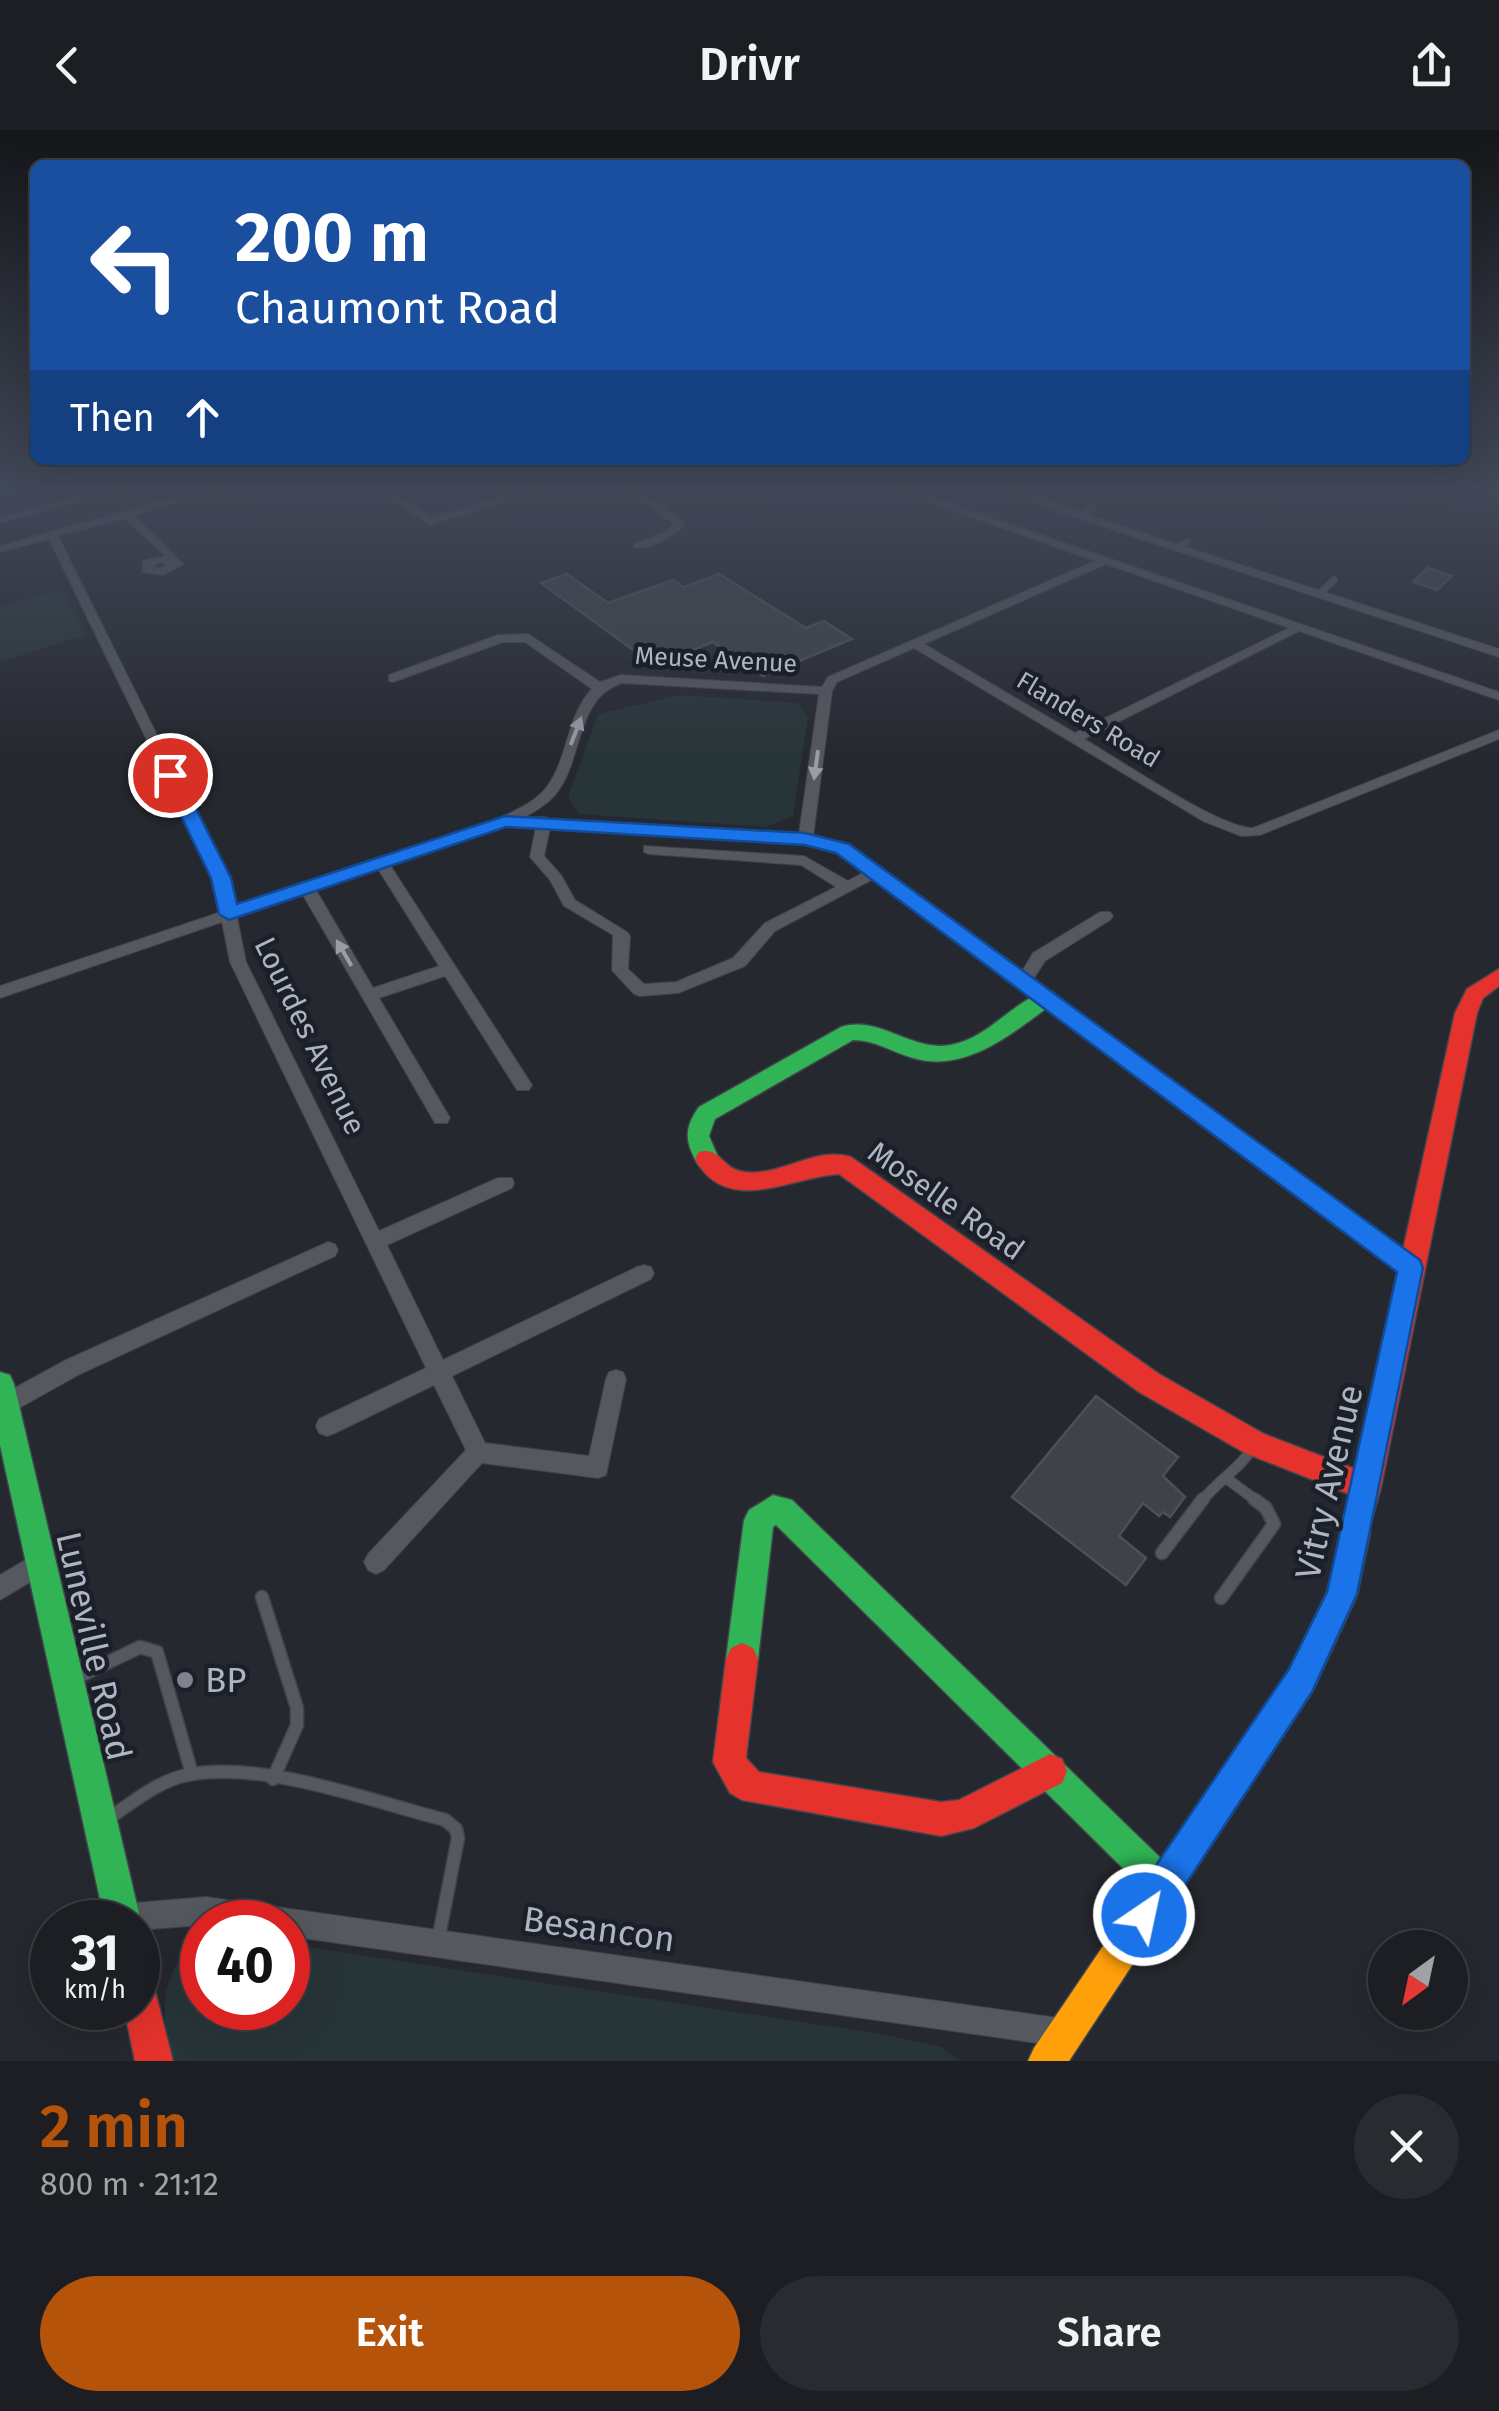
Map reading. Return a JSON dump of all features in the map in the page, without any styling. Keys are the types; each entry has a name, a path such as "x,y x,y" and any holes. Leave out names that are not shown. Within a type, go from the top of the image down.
{"street":[{"name":"Lourdes Avenue","path":"78,579 221,878 230,942 238,962 478,1452"},
{"name":"Meuse Avenue","path":"805,839 826,691 832,680 1062,579"},
{"path":"1157,579 1499,696"},
{"path":"1278,579 1499,654"},
{"path":"1076,738 1298,627"},
{"path":"393,678 502,638 520,636 598,687"},
{"name":"Flanders Road","path":"914,643 1208,818 1242,832 1254,832 1499,734"},
{"name":"Meuse Avenue","path":"552,789 598,687 621,679 826,691"},
{"path":"0,992 505,822 552,789"},
{"path":"552,789 552,808 580,824"},
{"path":"505,822 544,821 805,839 842,848 1410,1268"},
{"path":"544,821 537,857 556,878 570,903 622,936 620,970 640,990 678,987 739,962 770,927 878,871"},
{"path":"649,849 804,861 846,886"},
{"path":"382,864 523,1085"},
{"path":"307,888 440,1118"},
{"path":"1025,980 1039,957 1104,916"},
{"path":"369,996 450,969"},
{"name":"Vitry Avenue","path":"1047,2061 1301,1680 1342,1594 1466,1013 1474,994 1499,976"},
{"name":"Moselle Road","path":"1048,998 948,1055 916,1052 873,1031 849,1032 707,1114 698,1124 697,1142 722,1176 744,1186 767,1183 819,1162 843,1164 1149,1382 1255,1444 1367,1487"},
{"path":"376,1241 505,1184"},
{"path":"2,1394 73,1367 328,1250"},
{"path":"327,1426 644,1273"},
{"path":"376,1562 478,1452 598,1468 616,1380"},
{"name":"Luneville Road","path":"2,1394 117,1900"},
{"path":"1050,1771 953,1819 772,1792 742,1782 730,1762 759,1520 773,1509 782,1510 1050,1771 1164,1886"},
{"path":"0,1588 39,1564"},
{"name":"Besancon","path":"160,1916 206,1911 1065,2033"},
{"path":"147,2030 154,2061"}],"lane":[{"path":"1320,594 1334,580"},
{"path":"1162,1553 1214,1484 1242,1466 1255,1444"},
{"path":"1221,1598 1274,1524 1266,1508 1226,1478"},
{"path":"262,1597 297,1708 297,1725 273,1779"},
{"path":"66,1682 140,1646 158,1652 192,1774"},
{"path":"100,1824 163,1784 192,1774 273,1779 445,1820 456,1829 438,1944"}],"shaded area":[{"path":"61,589 87,634 0,662 0,607"},
{"path":"680,695 797,703 808,716 793,816 766,827 579,814 568,797 598,714"},
{"path":"310,1947 881,2034 941,2047 961,2061 172,2061 165,2011 166,1994 180,1961 180,2030 310,2030"}],"building":[{"path":"574,579 608,603 673,580 684,587 705,579 727,579 806,628 824,621 852,639 763,676 713,642 654,665 541,583"},
{"path":"1416,579 1449,579 1437,590 1413,582"},
{"path":"1096,1396 1178,1457 1163,1476 1185,1497 1170,1517 1163,1512 1159,1516 1143,1503 1119,1536 1146,1558 1126,1585 1012,1497"}],"traffic: fast":[{"path":"707,1159 698,1136 707,1113 849,1032 875,1035 933,1055 950,1053 985,1040 1047,998"},
{"path":"0,1384 118,1900"},
{"path":"742,1659 759,1520 773,1509 782,1510 1164,1885"}],"traffic: slow":[{"path":"1047,2061 1301,1681 1342,1595 1355,1533"}],"traffic: jam":[{"path":"1355,1533 1466,1013 1474,994 1499,976"},
{"path":"707,1159 720,1173 736,1181 752,1182 843,1164 1149,1383 1255,1444 1367,1487"},
{"path":"742,1659 729,1762 742,1781 754,1788 941,1819 962,1816 1050,1771"},
{"path":"147,2030 154,2061"}],"place":[{"name":"BP","path":"185,1680"}],"route":[{"path":"170,775 221,878 229,914 505,822 562,822 805,839 842,848 1410,1268 1342,1594 1301,1680 1144,1915"}]}
